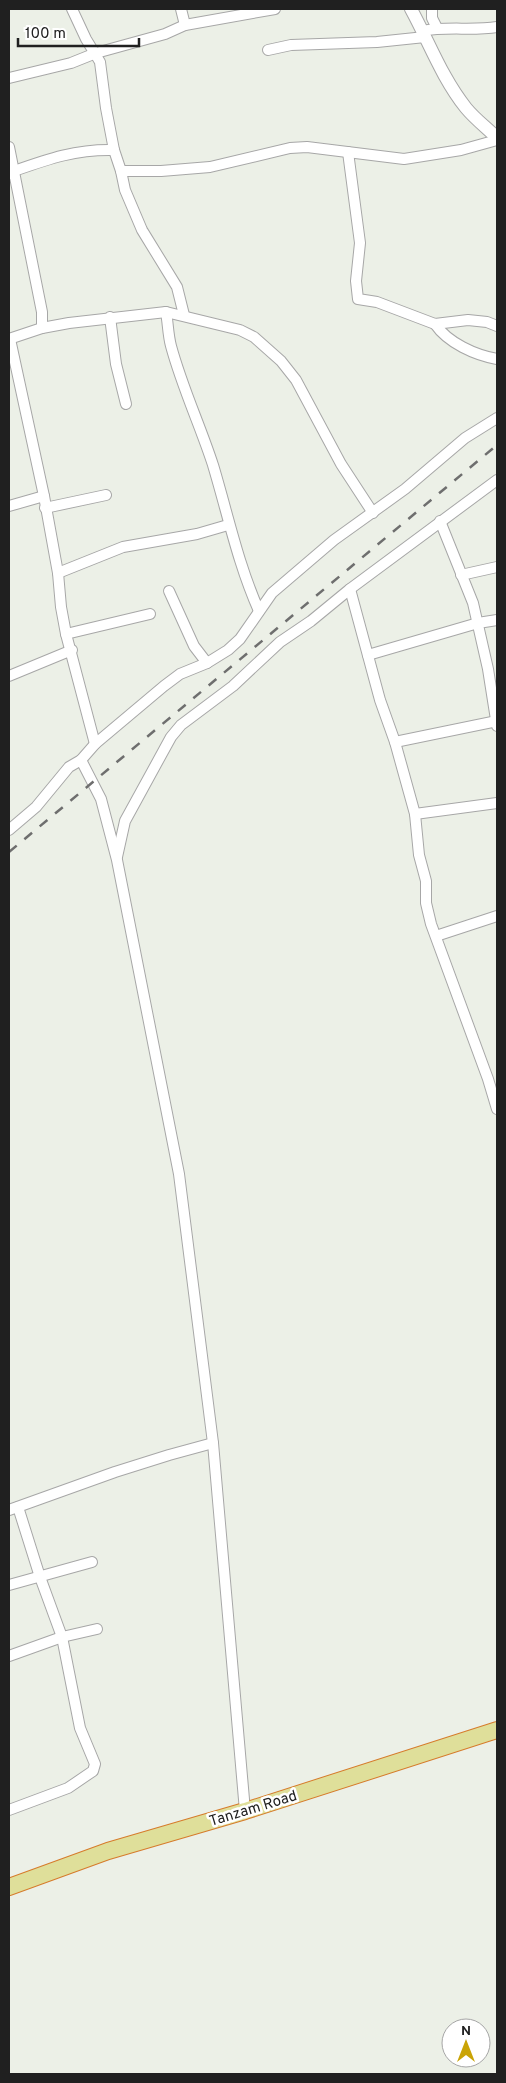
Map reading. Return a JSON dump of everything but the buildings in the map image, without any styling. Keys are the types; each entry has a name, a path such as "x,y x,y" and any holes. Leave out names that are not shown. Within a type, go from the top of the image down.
{"highway":[{"name":"Tanzam Road","path":"10,1882 497,1730"}],"street":[{"path":"72,9 86,39 100,62 114,150 125,190 142,230 174,282 184,315"},
{"path":"181,9 185,25"},
{"path":"9,78 71,63 165,34 185,25 258,10 276,9"},
{"path":"121,171 161,171 210,167 290,148 307,147 404,159 461,150 497,139 462,103 441,69 411,9"},
{"path":"432,9 432,18 437,28"},
{"path":"268,50 292,45 377,42 424,34 437,28 460,29 497,26"},
{"path":"9,147 11,173 42,312 42,328"},
{"path":"11,173 79,151 114,150"},
{"path":"348,152 360,243 356,281 358,299 377,302 435,324 468,320 487,322 497,326"},
{"path":"166,312 171,345 182,382 198,420 214,468 228,524 247,585 259,611"},
{"path":"95,744 72,650 66,634 58,573 44,496 10,339 42,328 110,317 166,312 240,330 254,337 281,361 296,380 341,464 373,513"},
{"path":"110,317 116,364 126,404"},
{"path":"435,324 440,332 457,344 497,359"},
{"path":"9,830 36,807 69,767 81,760 95,744 180,674 206,663 228,650 240,639 272,593 334,540 373,513 465,438 497,418"},
{"path":"116,860 125,821 171,737 181,725 233,686 280,642 311,621 350,589 497,480"},
{"path":"45,508 106,495"},
{"path":"9,506 44,496"},
{"path":"395,742 497,723 473,603 440,521"},
{"path":"58,573 123,547 197,534 228,524"},
{"path":"461,575 497,567"},
{"path":"350,589 380,700 395,742 415,814 419,856 426,881 426,903 497,1109"},
{"path":"169,591 194,646 206,663"},
{"path":"66,634 150,614"},
{"path":"368,654 478,623 497,620"},
{"path":"9,676 72,650"},
{"path":"81,760 101,800 116,860 179,1174 213,1443 244,1810"},
{"path":"415,814 497,802"},
{"path":"436,936 497,916"},
{"path":"9,1810 68,1788 92,1772 95,1764 80,1728 62,1637 14,1509 169,1454 213,1443"},
{"path":"9,1585 92,1562"},
{"path":"9,1656 62,1637 96,1629"}],"railway":[{"path":"9,852 497,445"}]}
